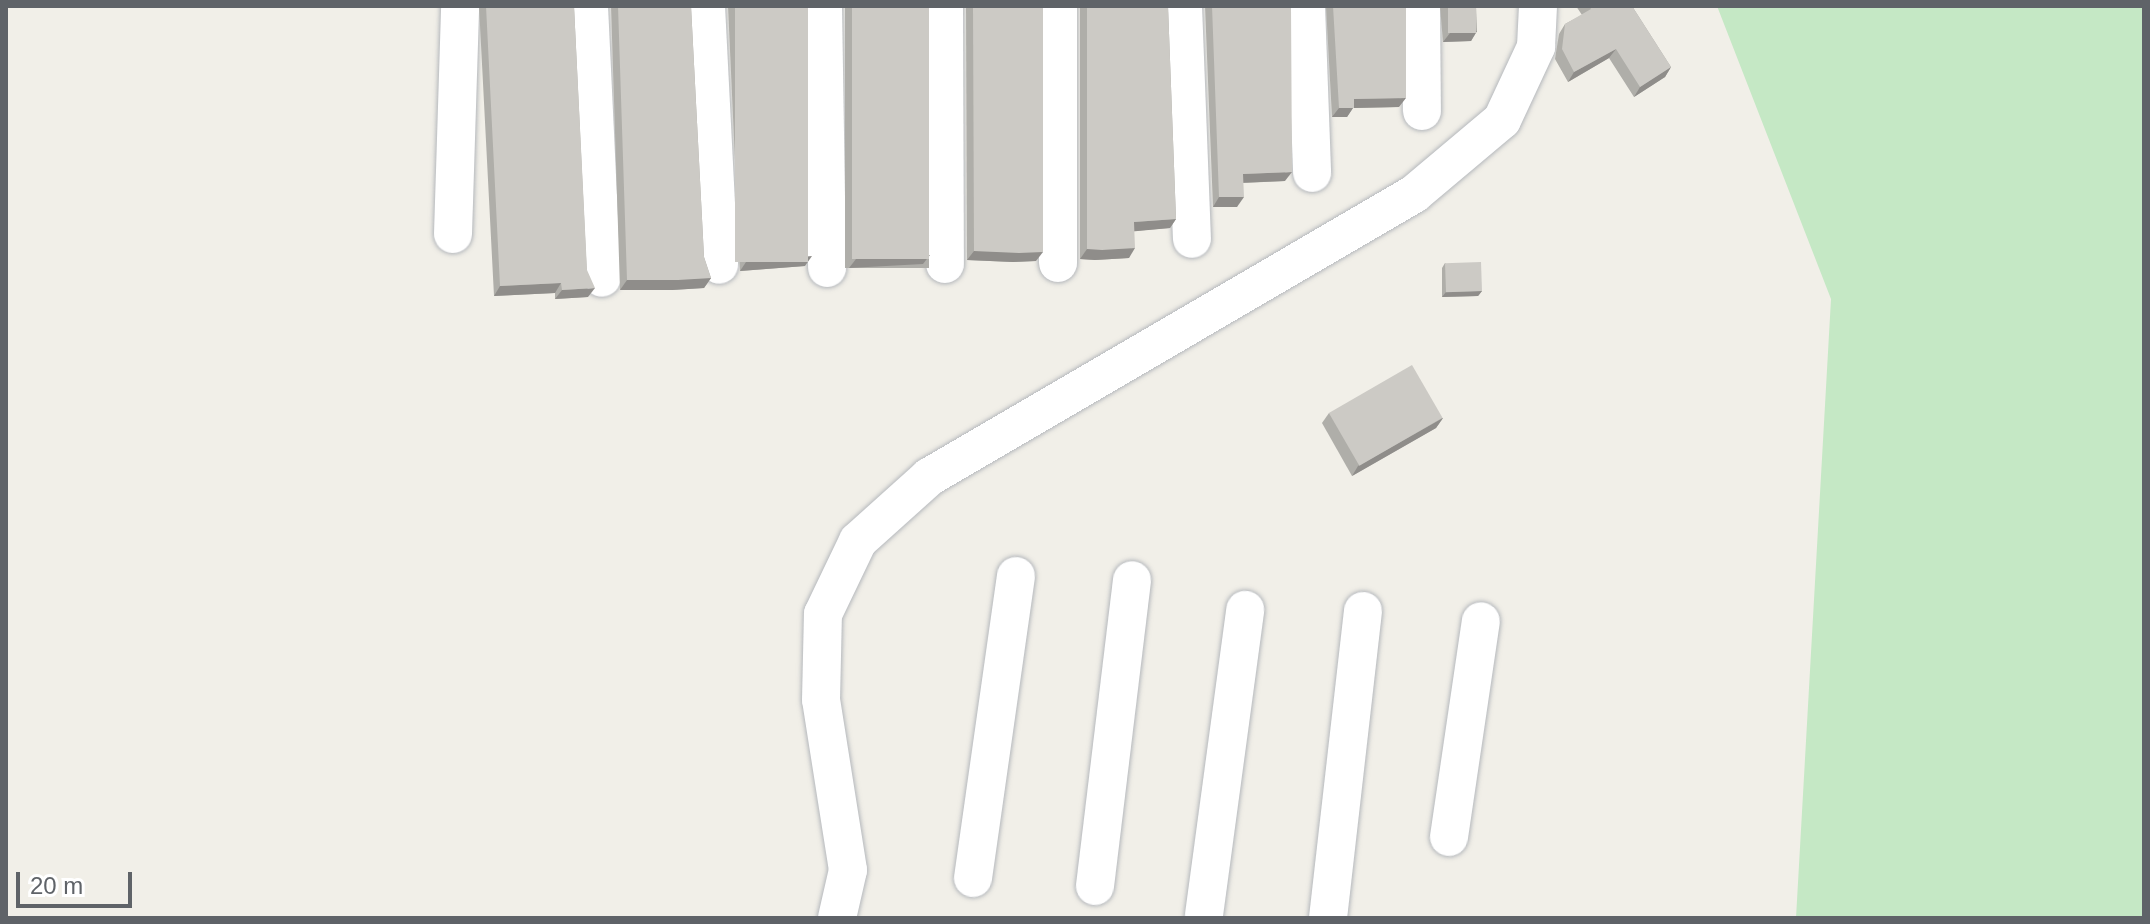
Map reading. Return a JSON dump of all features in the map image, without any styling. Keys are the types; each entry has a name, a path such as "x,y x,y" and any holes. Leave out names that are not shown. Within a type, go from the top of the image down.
{"street":[{"path":"453,234 460,6"},
{"path":"589,6 602,278"},
{"path":"706,6 719,265"},
{"path":"823,6 827,268"},
{"path":"944,6 945,264"},
{"path":"1058,6 1058,263"},
{"path":"1183,6 1192,239"},
{"path":"1306,6 1312,173"},
{"path":"1421,6 1422,111"},
{"path":"837,918 848,870 821,700 823,614 858,541 929,477 1414,194 1502,120 1536,47 1538,6"},
{"path":"973,878 1016,576"},
{"path":"1095,886 1109,723 1132,580"},
{"path":"1204,915 1245,610"},
{"path":"1328,918 1363,611"},
{"path":"1449,837 1481,621"}],"green space":[{"path":"1717,6 2144,6 2144,918 1796,918 1831,299"}],"building":[{"path":"486,6 574,6 587,270 595,288 562,290 561,283 500,286"},
{"path":"618,6 691,6 704,257 711,278 627,280"},
{"path":"735,6 808,6 808,262 735,262"},
{"path":"852,6 929,6 929,259 852,259"},
{"path":"973,6 1043,6 1043,252 974,251"},
{"path":"1087,6 1168,6 1176,219 1134,222 1135,248 1087,249"},
{"path":"1212,6 1291,6 1292,172 1243,174 1244,197 1219,197"},
{"path":"1333,6 1406,6 1406,98 1354,99 1354,108 1339,108"},
{"path":"1448,6 1476,6 1476,33 1448,33"},
{"path":"1589,6 1632,6 1671,67 1640,87 1616,49 1574,72 1562,49 1565,24 1591,9"},
{"path":"1481,262 1482,291 1446,292 1445,263"},
{"path":"1412,365 1442,418 1359,466 1329,413"}]}
